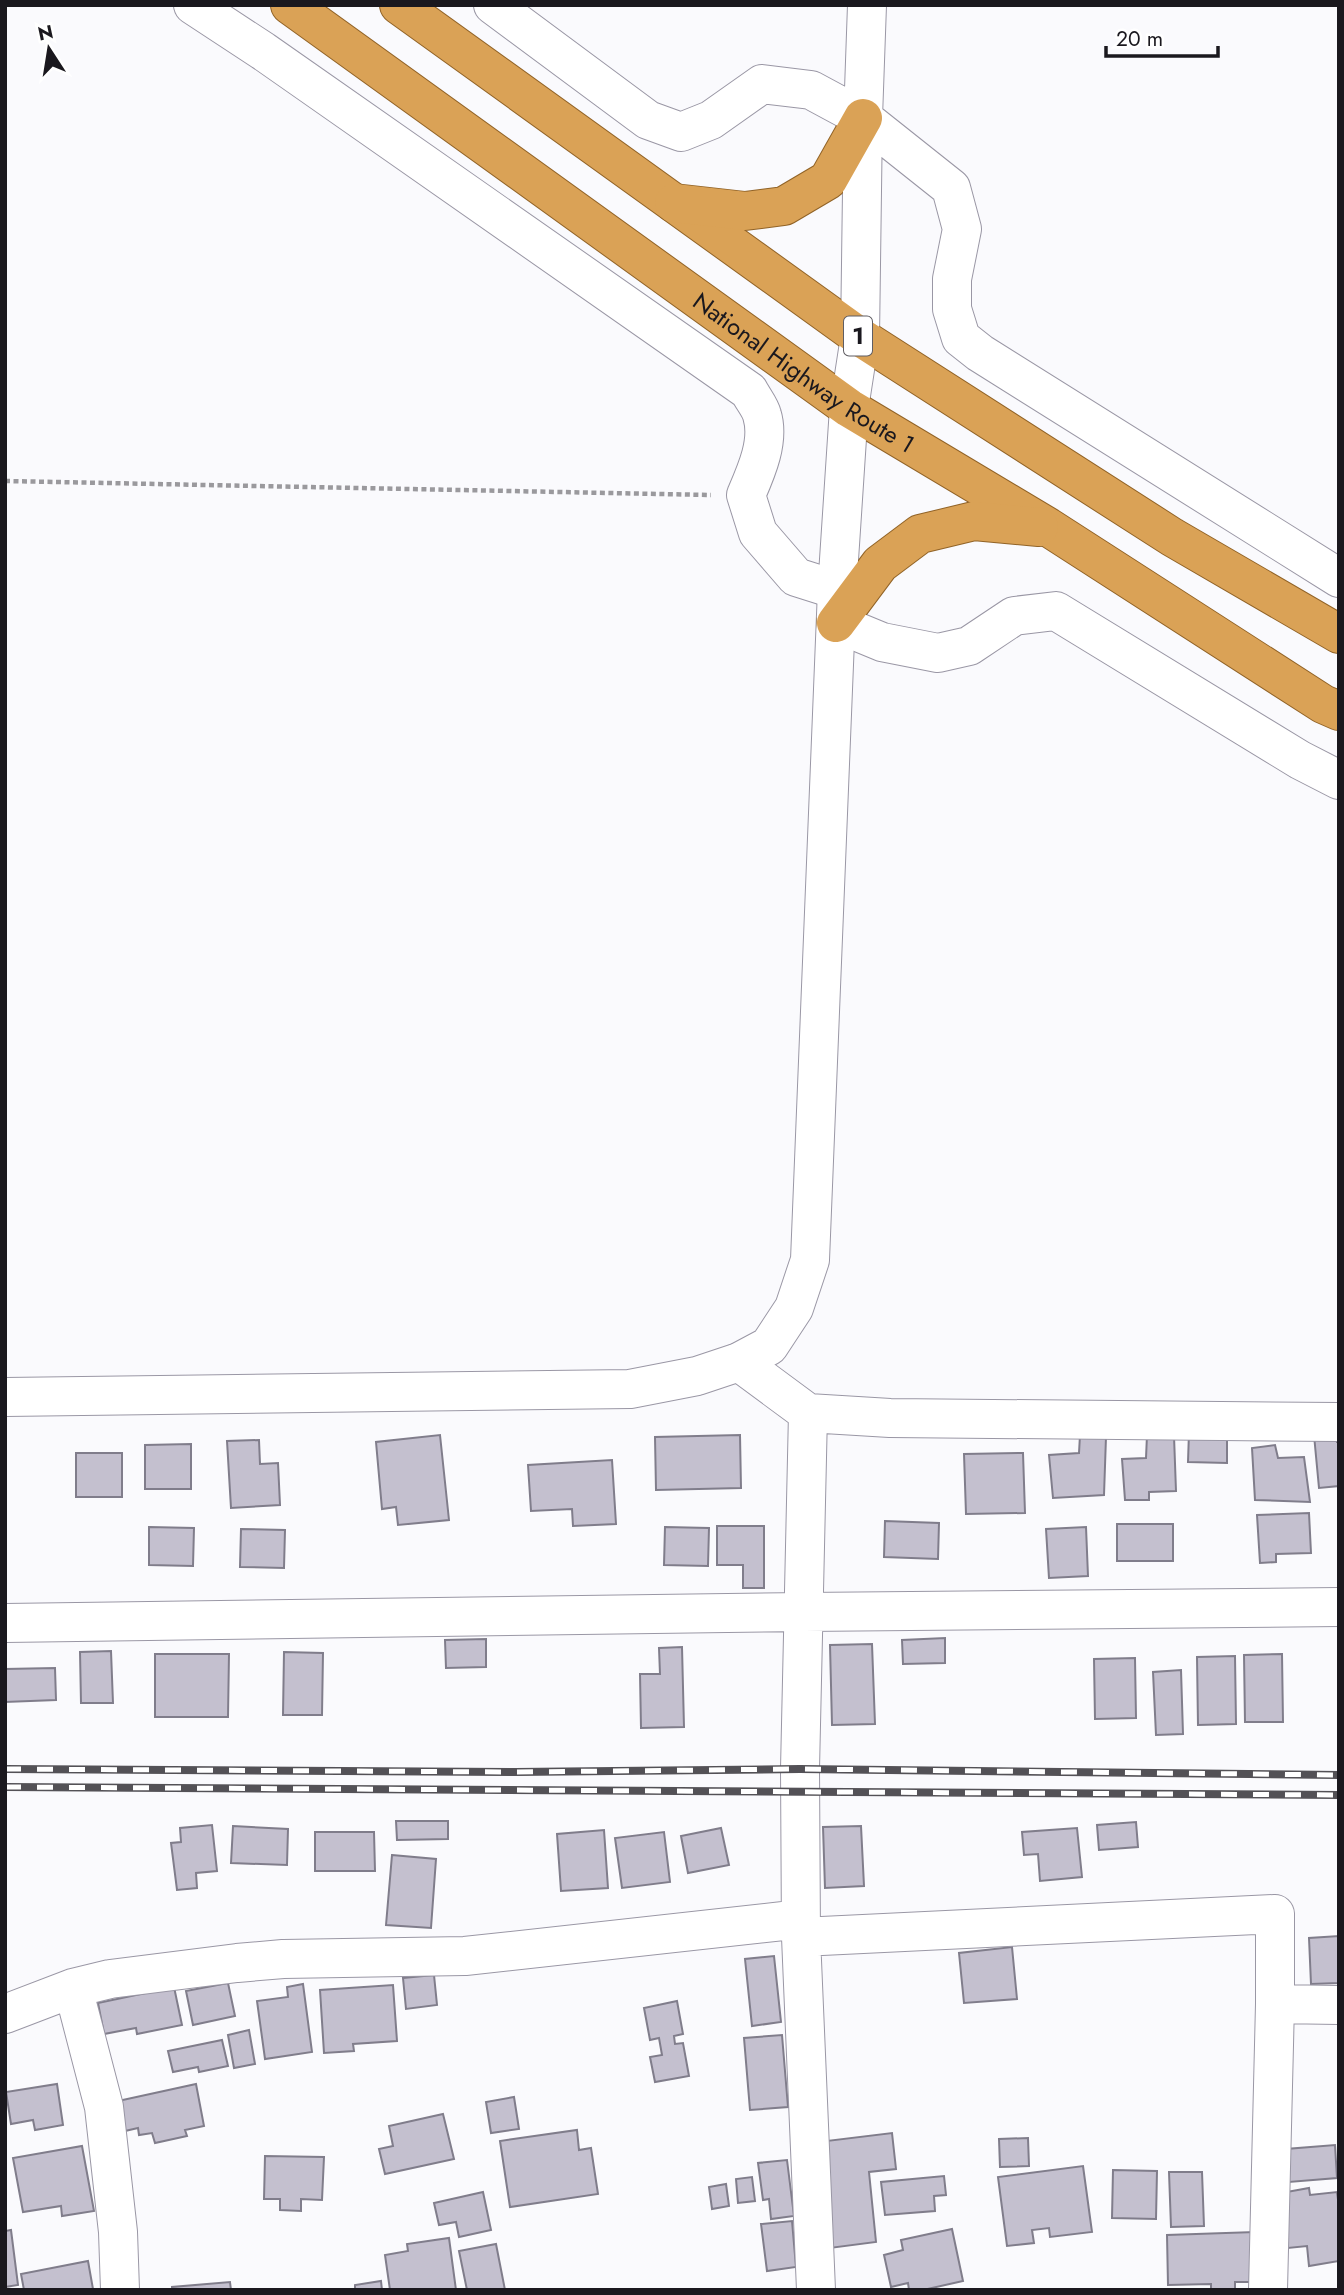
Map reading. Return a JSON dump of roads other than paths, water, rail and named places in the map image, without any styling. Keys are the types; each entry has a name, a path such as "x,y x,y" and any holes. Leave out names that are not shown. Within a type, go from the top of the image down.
{"highway":[{"name":"National Highway Route 1","path":"290,5 849,408 1048,527 1339,711"},
{"name":"1","path":"399,5 860,337 1172,537 1339,634"},
{"path":"672,203 746,211 784,206 828,180 863,118"},
{"path":"836,607 880,564 920,534 974,521 1048,527"}],"street":[{"path":"193,5 263,51 748,391 762,413 765,431 757,471 746,495 758,534 796,577 882,642 938,653 969,646 1014,616 1056,611 1300,760 1339,780"},
{"path":"493,5 648,120 681,132 711,120 762,84 811,90 863,118 951,188 962,229 952,279 952,309 961,338 980,353 1339,578"},
{"path":"5,1397 630,1389 698,1376 738,1362 769,1346 794,1308 810,1260 836,607 849,408 860,337 867,5"},
{"path":"738,1362 808,1413 890,1418 1339,1422"},
{"path":"808,1413 800,1769 801,1928 816,2290"},
{"path":"5,1623 1339,1607"},
{"path":"5,2014 74,1988 110,1979 283,1959 465,1956 801,1928 1275,1914 1268,2290"},
{"path":"74,1988 104,2106 118,2232 120,2290"},
{"path":"1275,2004 1339,2005"}],"railway":[{"path":"5,1769 515,1772 800,1769 1339,1775"},
{"path":"5,1787 1339,1795"}]}
